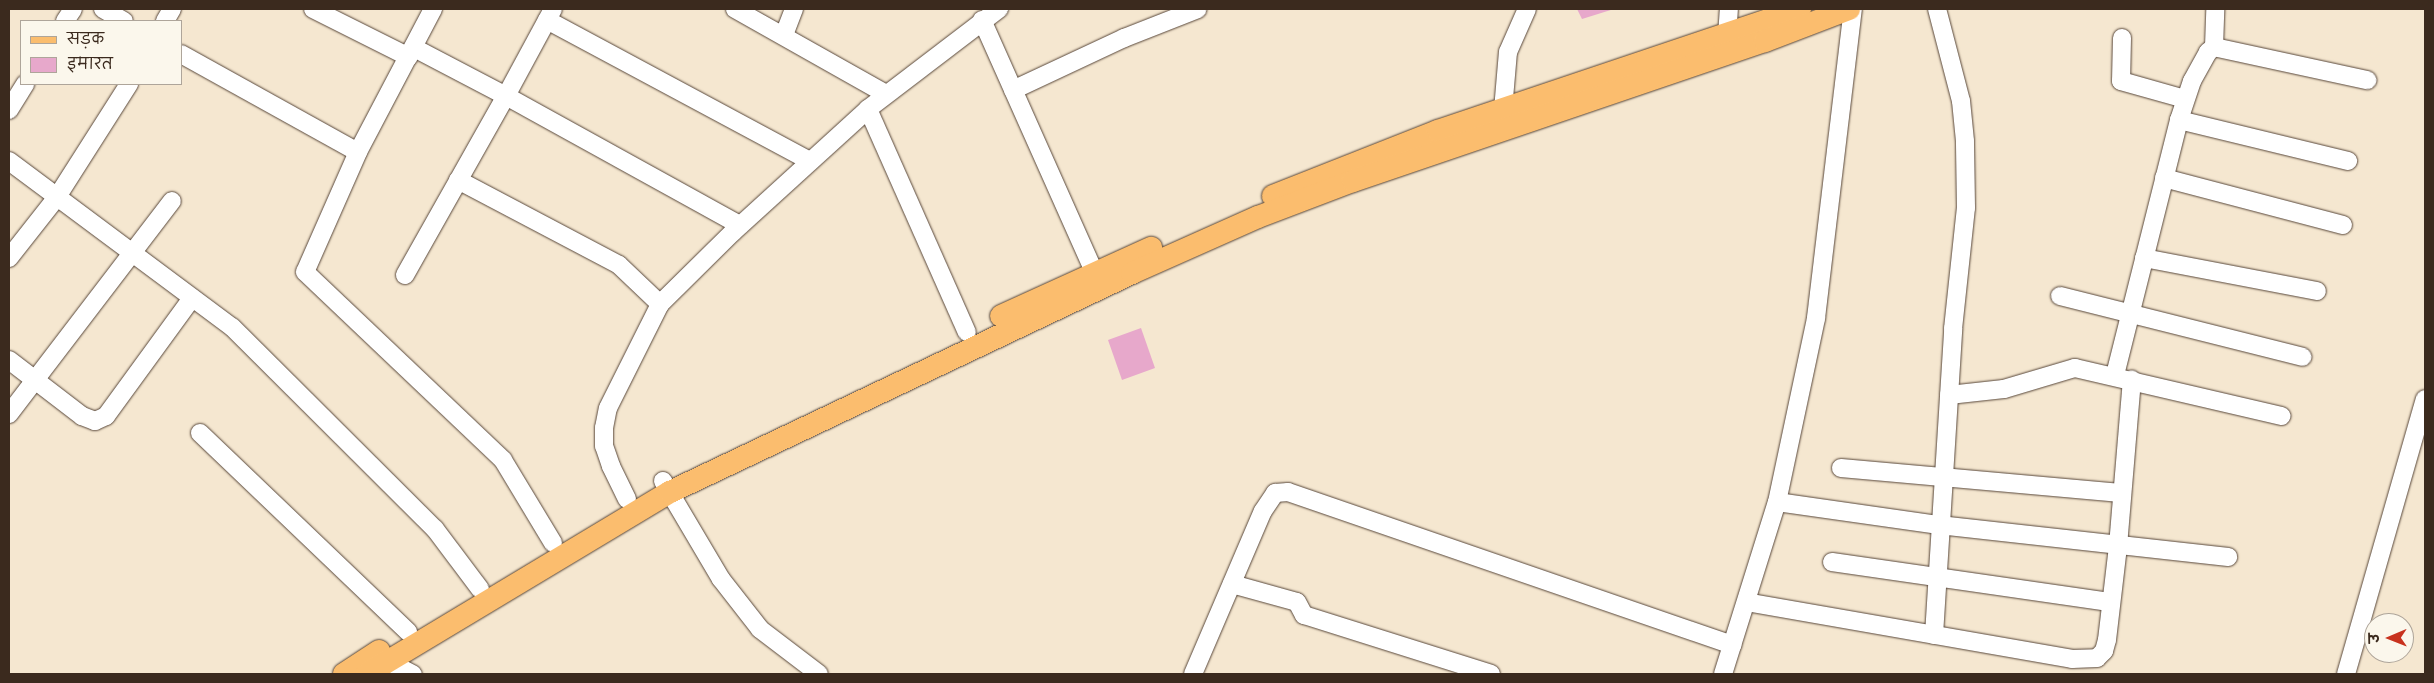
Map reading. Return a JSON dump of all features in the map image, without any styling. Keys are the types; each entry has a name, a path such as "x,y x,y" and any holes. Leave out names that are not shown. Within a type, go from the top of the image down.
{"main road":[{"path":"368,674 666,486 967,332 1094,272 1382,151 1727,36 1800,9"},
{"path":"344,674 408,632 627,500 666,486 1258,217 1848,9"}],"street":[{"path":"66,20 73,9"},
{"path":"104,9 122,20"},
{"path":"166,20 172,9"},
{"path":"313,9 506,96 740,225"},
{"path":"433,9 412,53 358,152 305,272 430,388 476,438 503,460 553,544"},
{"path":"735,9 886,94"},
{"path":"784,35 794,9"},
{"path":"627,500 606,452 604,428 608,408 660,304 740,225 868,109 982,20 999,9"},
{"path":"1013,90 1124,38 1198,9"},
{"path":"1504,110 1508,52 1527,9"},
{"path":"1727,36 1729,9"},
{"path":"1723,674 1777,502 1816,318 1853,9"},
{"path":"1934,635 1938,524 1944,478 1949,395 1966,208 1965,141 1961,101 1937,9"},
{"path":"2114,376 2185,99 2199,67 2214,48 2215,9"},
{"path":"405,274 506,96 550,14 810,161"},
{"path":"982,20 1094,272"},
{"path":"2122,38 2121,81 2185,99"},
{"path":"2214,48 2367,80"},
{"path":"182,55 358,152"},
{"path":"9,110 25,85"},
{"path":"9,258 57,197 128,85"},
{"path":"868,109 967,332"},
{"path":"2179,120 2348,161"},
{"path":"9,161 232,327 435,529 480,589"},
{"path":"2164,178 2343,224"},
{"path":"458,180 619,265 660,304"},
{"path":"9,414 36,382 172,201"},
{"path":"2144,258 2317,291"},
{"path":"2060,296 2302,357"},
{"path":"9,360 82,416 95,422 106,416 192,298"},
{"path":"1949,395 2004,389 2075,368 2282,416"},
{"path":"1746,602 2072,659 2097,658 2104,651 2111,602 2118,546 2132,380"},
{"path":"2346,674 2425,399"},
{"path":"200,433 408,632"},
{"path":"1841,468 2121,493"},
{"path":"666,486 722,579 760,629 819,674"},
{"path":"1194,674 1263,510 1275,493 1288,492 1732,645"},
{"path":"1777,502 2118,546 2228,557"},
{"path":"1832,562 1937,575 2111,602"},
{"path":"1232,584 1297,602 1304,615 1491,674"},
{"path":"386,661 413,674"}],"building":[{"path":"1577,9 1614,9 1582,19"},
{"path":"1141,328 1155,368 1122,380 1108,340"}]}
